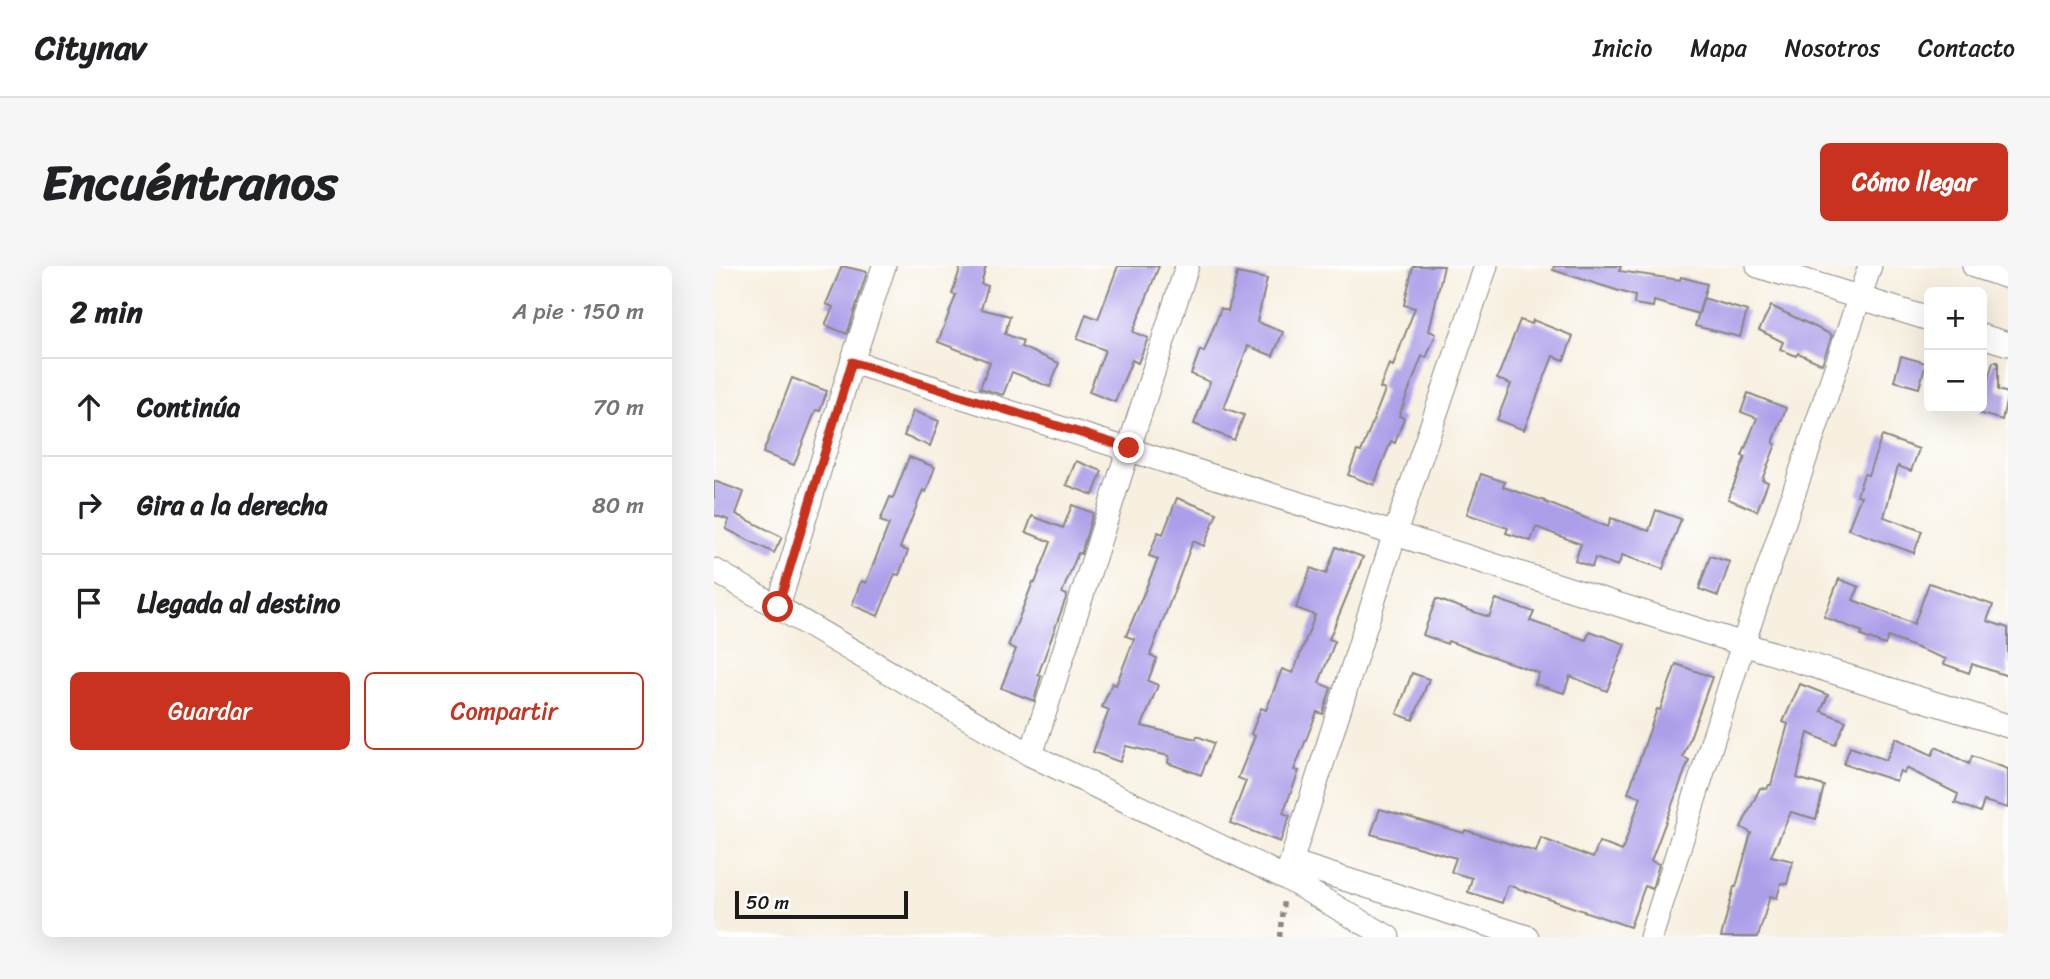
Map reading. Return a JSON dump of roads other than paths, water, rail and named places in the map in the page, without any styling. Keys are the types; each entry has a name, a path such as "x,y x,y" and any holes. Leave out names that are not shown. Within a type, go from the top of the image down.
{"street":[{"path":"778,607 884,266"},
{"path":"1031,755 1187,266"},
{"path":"1288,870 1395,533 1486,266"},
{"path":"1758,266 1924,317"},
{"path":"1651,937 1743,644 1870,266"},
{"path":"1974,266 2008,277"},
{"path":"1987,338 2008,344"},
{"path":"852,362 2008,726"},
{"path":"714,570 1031,755 1288,870 1527,937"},
{"path":"1288,870 1388,937"}]}
